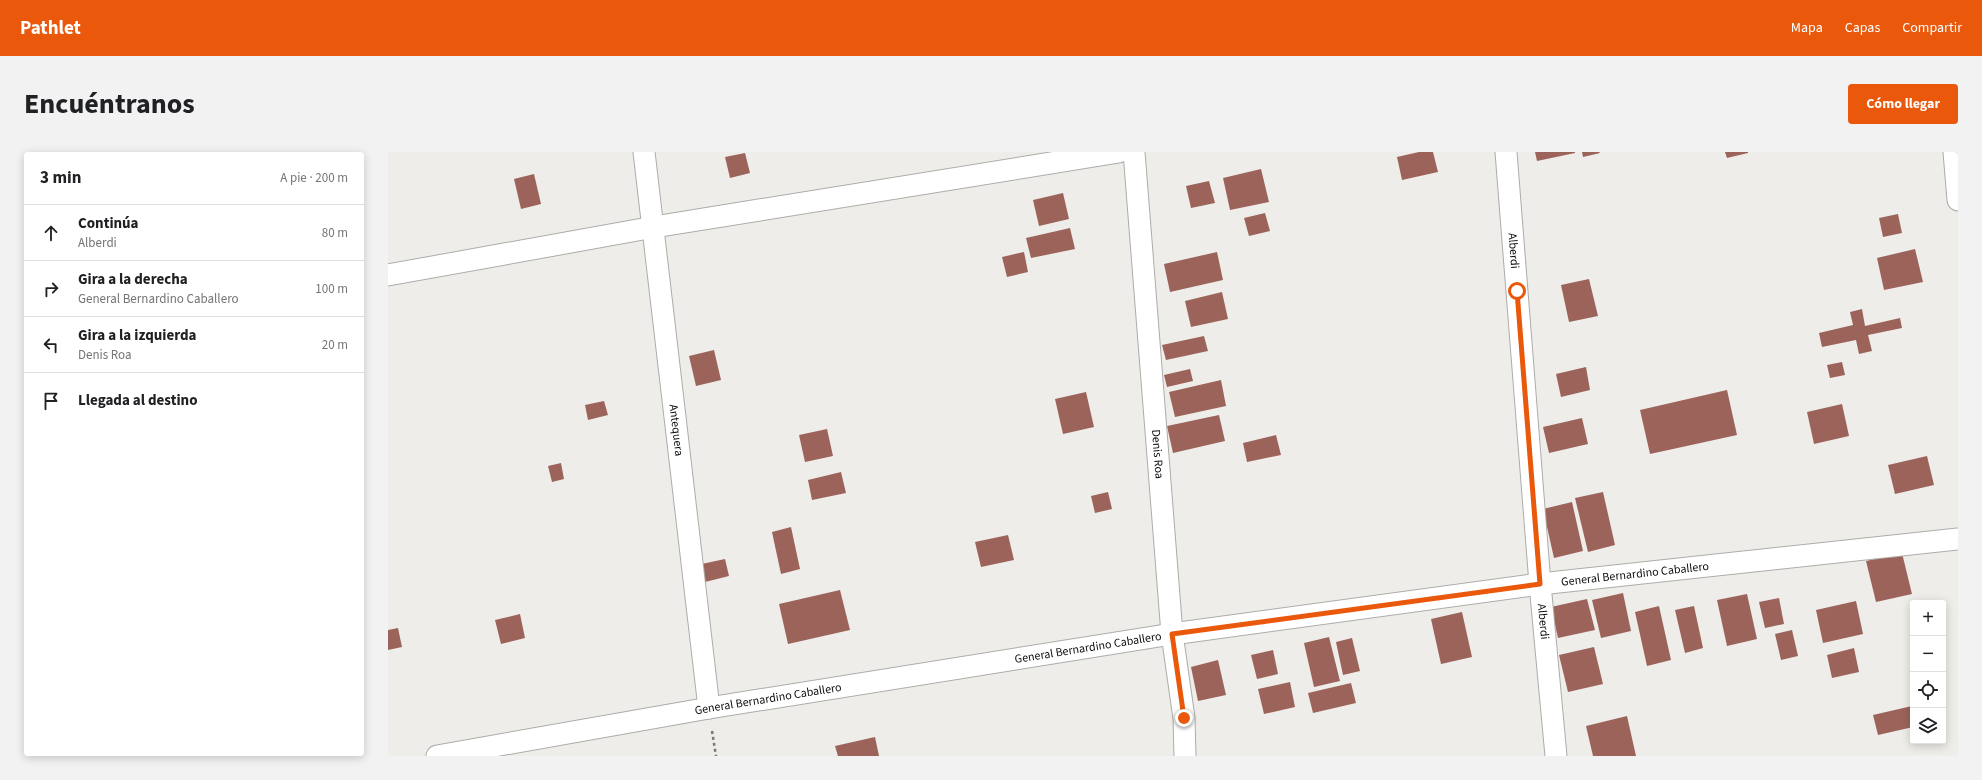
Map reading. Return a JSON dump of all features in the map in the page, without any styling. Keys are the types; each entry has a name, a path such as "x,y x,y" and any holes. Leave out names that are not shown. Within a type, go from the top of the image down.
{"street":[{"name":"Antequera","path":"644,152 654,227 709,708"},
{"path":"388,275 654,227 1119,152"},
{"name":"Denis Roa","path":"1134,152 1172,634 1184,718 1185,756"},
{"name":"Alberdi","path":"1506,152 1540,584 1556,756"},
{"path":"1954,152 1958,200"},
{"name":"General Bernardino Caballero","path":"437,756 709,708 1172,634 1540,584 1958,539"}],"building":[{"path":"1419,152 1433,152 1438,172 1402,180 1397,157"},
{"path":"1535,152 1575,152 1575,153 1537,161"},
{"path":"1582,152 1599,152 1600,153 1583,157"},
{"path":"1725,152 1748,152 1748,153 1727,158"},
{"path":"745,153 750,173 730,178 725,157"},
{"path":"1261,169 1269,202 1230,210 1223,178"},
{"path":"534,174 541,204 521,209 514,179"},
{"path":"1209,181 1215,203 1191,208 1186,186"},
{"path":"1063,193 1069,219 1039,226 1033,200"},
{"path":"1265,213 1270,231 1249,236 1244,218"},
{"path":"1898,214 1902,233 1883,237 1879,218"},
{"path":"1070,228 1075,249 1031,258 1026,238"},
{"path":"1915,249 1923,282 1884,290 1877,258"},
{"path":"1024,252 1028,272 1007,277 1002,257"},
{"path":"1217,252 1223,280 1170,292 1164,264"},
{"path":"1589,279 1598,316 1569,322 1561,285"},
{"path":"1222,292 1228,319 1191,327 1185,301"},
{"path":"1862,309 1865,326 1900,318 1902,328 1868,335 1872,351 1859,354 1856,340 1822,347 1819,333 1853,325 1850,312"},
{"path":"1204,336 1208,351 1166,360 1162,345"},
{"path":"714,350 721,380 696,386 689,356"},
{"path":"1842,362 1845,375 1830,378 1827,365"},
{"path":"1586,367 1590,390 1561,397 1556,374"},
{"path":"1190,369 1193,381 1167,387 1164,375"},
{"path":"1221,380 1226,406 1175,417 1169,392"},
{"path":"1727,390 1737,435 1650,454 1640,410"},
{"path":"1086,392 1094,427 1063,434 1055,399"},
{"path":"604,401 608,415 588,420 585,405"},
{"path":"1842,404 1849,436 1814,444 1807,412"},
{"path":"1219,415 1225,441 1173,453 1167,426"},
{"path":"1582,418 1588,444 1549,453 1543,427"},
{"path":"827,429 833,456 805,462 799,435"},
{"path":"1276,435 1281,455 1247,462 1243,443"},
{"path":"1927,456 1934,485 1895,494 1888,465"},
{"path":"561,463 564,479 552,482 548,466"},
{"path":"841,472 846,493 812,500 808,480"},
{"path":"1108,492 1112,509 1095,513 1091,496"},
{"path":"1603,492 1615,545 1588,552 1575,498"},
{"path":"1572,502 1583,551 1554,558 1543,509"},
{"path":"791,527 800,569 781,574 772,532"},
{"path":"1008,535 1014,560 981,567 975,542"},
{"path":"1902,553 1912,594 1876,602 1866,561"},
{"path":"725,559 729,576 701,583 697,565"},
{"path":"840,590 850,630 788,644 779,604"},
{"path":"1623,593 1631,631 1601,638 1592,600"},
{"path":"1747,594 1757,639 1727,646 1717,600"},
{"path":"1779,598 1784,624 1765,628 1759,602"},
{"path":"1587,599 1595,630 1558,638 1551,607"},
{"path":"1856,601 1863,634 1823,643 1816,610"},
{"path":"1659,606 1671,660 1647,666 1635,612"},
{"path":"1694,606 1703,648 1685,653 1675,610"},
{"path":"1462,612 1472,657 1441,664 1431,619"},
{"path":"520,614 525,638 501,644 495,620"},
{"path":"398,628 402,647 388,650 388,630"},
{"path":"1792,630 1798,656 1781,660 1775,634"},
{"path":"1329,637 1340,681 1314,687 1304,643"},
{"path":"1352,638 1360,671 1343,675 1336,642"},
{"path":"1594,647 1603,684 1568,692 1559,655"},
{"path":"1854,648 1859,672 1832,678 1827,655"},
{"path":"1273,650 1278,674 1257,679 1251,655"},
{"path":"1218,660 1226,695 1198,701 1191,667"},
{"path":"1290,682 1295,707 1264,714 1258,689"},
{"path":"1351,683 1356,703 1313,713 1308,693"},
{"path":"1910,706 1910,728 1878,735 1873,715"},
{"path":"1627,716 1636,756 1593,756 1586,726"},
{"path":"875,737 879,756 838,756 835,746"}],"route":[{"path":"1184,718 1172,634 1540,584 1517,291"}]}
